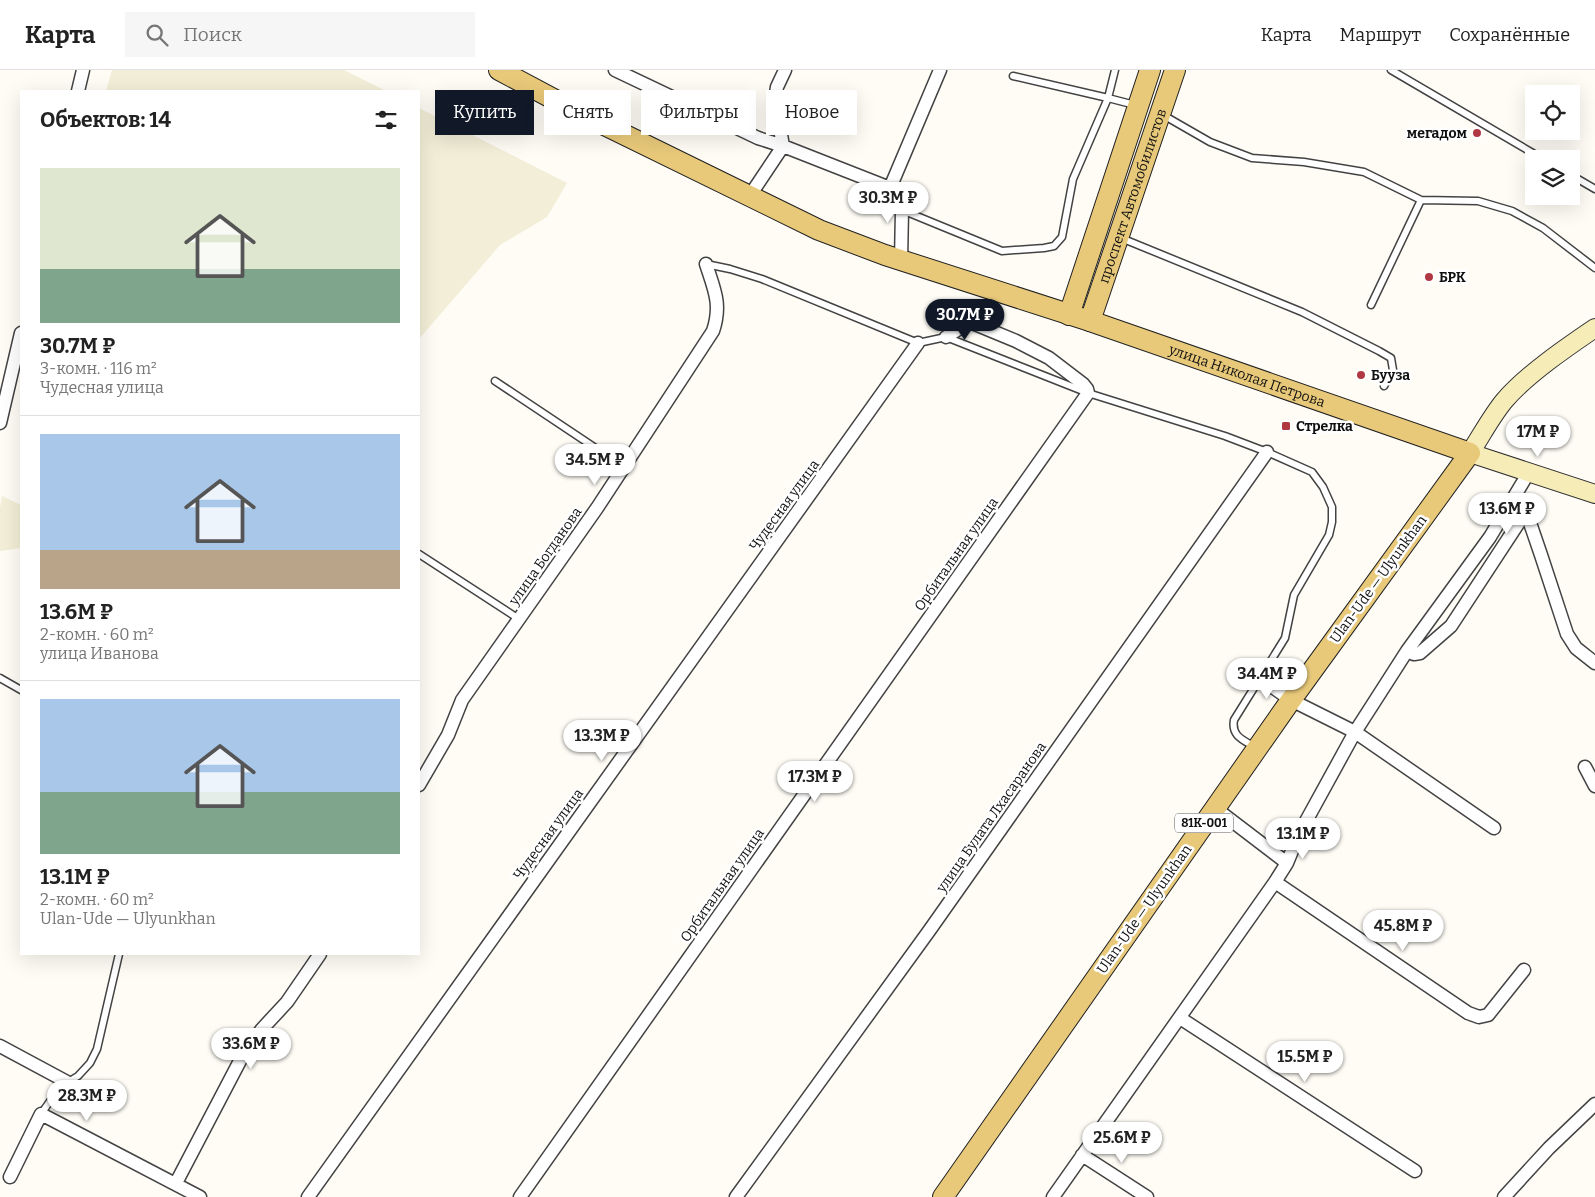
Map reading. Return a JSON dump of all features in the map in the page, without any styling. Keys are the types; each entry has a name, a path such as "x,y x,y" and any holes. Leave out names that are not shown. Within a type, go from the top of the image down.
{"main road":[{"name":"улица Николая Петрова","path":"499,70 576,111 819,230 901,261 1070,314 1470,453 1595,494"},
{"name":"проспект Автомобилистов","path":"1070,314 1150,70"},
{"name":"проспект Автомобилистов","path":"1090,321 1175,70"},
{"path":"1470,453 1504,401 1521,384 1570,345 1595,328"},
{"name":"Ulan-Ude — Ulyunkhan","path":"949,1195 1257,748 1470,453"}],"street":[{"path":"78,90 83,70"},
{"path":"615,70 758,138 890,188"},
{"path":"749,197 783,146 775,100 777,87 785,70"},
{"path":"901,261 902,210 893,201 890,188 940,70"},
{"name":"улица Богданова","path":"420,783 448,735 462,700 624,467 713,331 717,319 718,305 706,264"},
{"path":"946,337 970,322 1016,341 1049,358 1083,384 1087,388 1088,394"},
{"path":"0,423 20,337"},
{"name":"Чудесная улица","path":"308,1197 918,343"},
{"name":"Орбитальная улица","path":"520,1197 1088,394"},
{"name":"улица Булата Лхасаранова","path":"736,1197 929,931 1267,452"},
{"path":"1052,1197 1276,882 1299,834 1355,732 1407,651 1490,537 1529,472"},
{"path":"1514,498 1525,513 1567,634 1576,648 1595,664"},
{"path":"1407,651 1414,654 1420,653 1451,626 1525,513"},
{"path":"1260,678 1291,700 1355,732 1494,828"},
{"path":"1585,767 1595,786"},
{"path":"1215,808 1287,862"},
{"path":"1276,882 1473,1015 1479,1017 1488,1014 1524,970"},
{"path":"176,1183 243,1055 262,1029 287,1002 319,955"},
{"path":"1180,1018 1414,1170"},
{"path":"0,1046 67,1082"},
{"path":"1504,1197 1549,1148 1595,1104"},
{"path":"10,1177 41,1114 200,1197"},
{"path":"1082,1155 1147,1197"}],"lane":[{"path":"902,210 1002,251 1054,246 1062,237 1073,178 1108,98 1115,70"},
{"path":"1391,70 1528,150"},
{"path":"1013,76 1138,106"},
{"path":"1160,113 1210,142 1252,158 1304,162 1364,172 1421,200 1478,201 1512,211 1543,228 1595,268"},
{"path":"1580,180 1595,189"},
{"path":"1371,305 1421,200"},
{"path":"1118,236 1302,312 1380,351 1391,358 1393,370 1384,386"},
{"path":"706,264 762,279 918,343 946,337 1088,394 1225,436 1312,472 1323,487 1332,507 1332,522 1329,535 1294,594 1285,638 1234,720 1233,728 1236,735 1257,748"},
{"path":"495,381 624,467"},
{"path":"420,555 519,619"},
{"path":"0,678 20,689"},
{"path":"41,1114 56,1092 67,1082 78,1076 90,1063 97,1048 119,955"}],"shaded area":[{"path":"112,70 344,70 384,90 106,90"},
{"path":"420,109 435,116 435,135 472,135 567,183 547,217 500,245 420,338"},
{"path":"2,496 20,505 20,548 0,551 0,508"}],"place":[{"name":"мегадом","path":"1477,133"},
{"name":"БРК","path":"1429,277"},
{"name":"Бууза","path":"1361,375"},
{"name":"Стрелка","path":"1286,426"}]}
